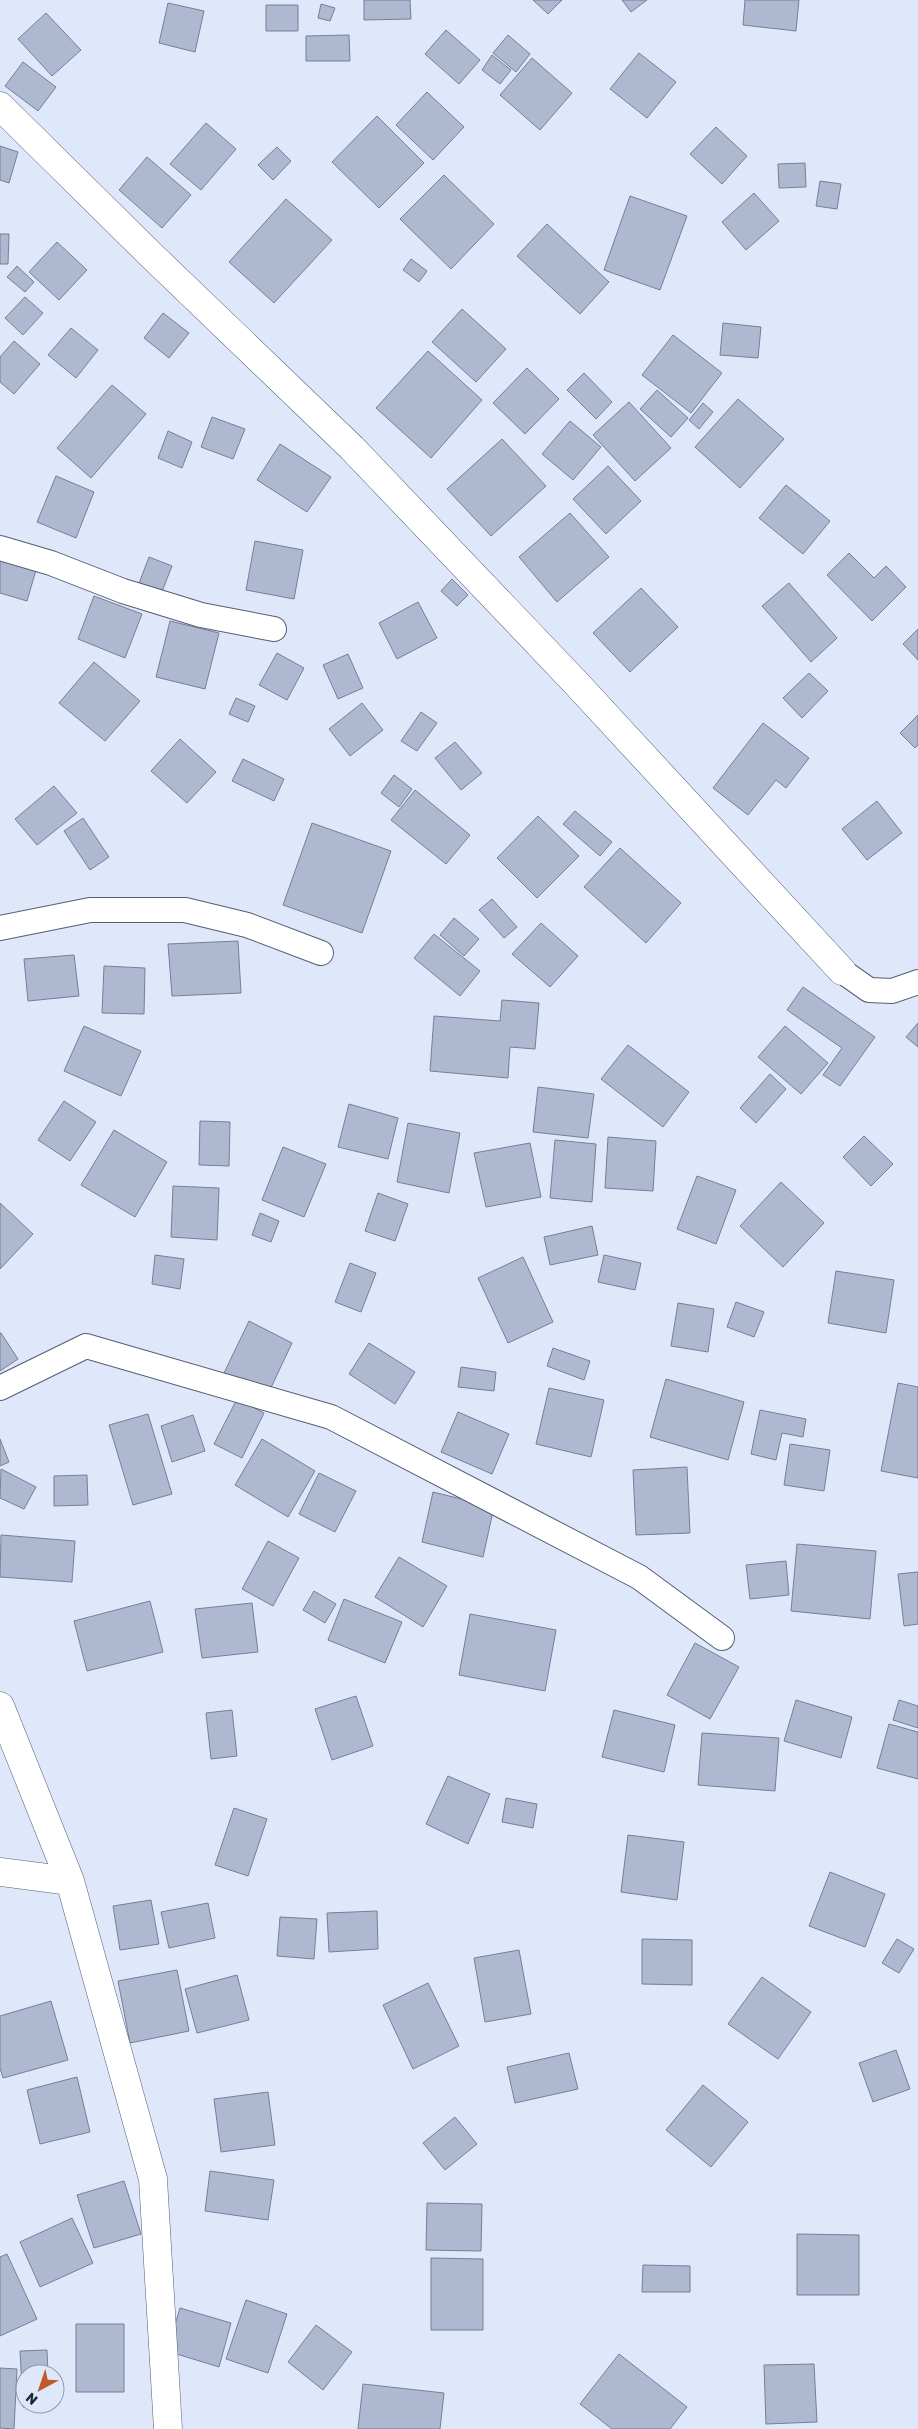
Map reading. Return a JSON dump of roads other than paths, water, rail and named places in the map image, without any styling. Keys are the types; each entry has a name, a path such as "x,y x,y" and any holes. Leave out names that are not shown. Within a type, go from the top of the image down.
{"street":[{"path":"0,106 148,253 352,448 576,683 842,972"},
{"path":"0,1706 70,1880 153,2179 168,2429"},
{"path":"0,1872 70,1880"}],"lane":[{"path":"0,548 51,563 123,591 202,615 274,629"},
{"path":"0,928 90,910 185,910 247,925 320,954"},
{"path":"842,972 869,990 892,991 918,982"},
{"path":"0,1388 86,1346 331,1417 639,1577 722,1638"}]}
